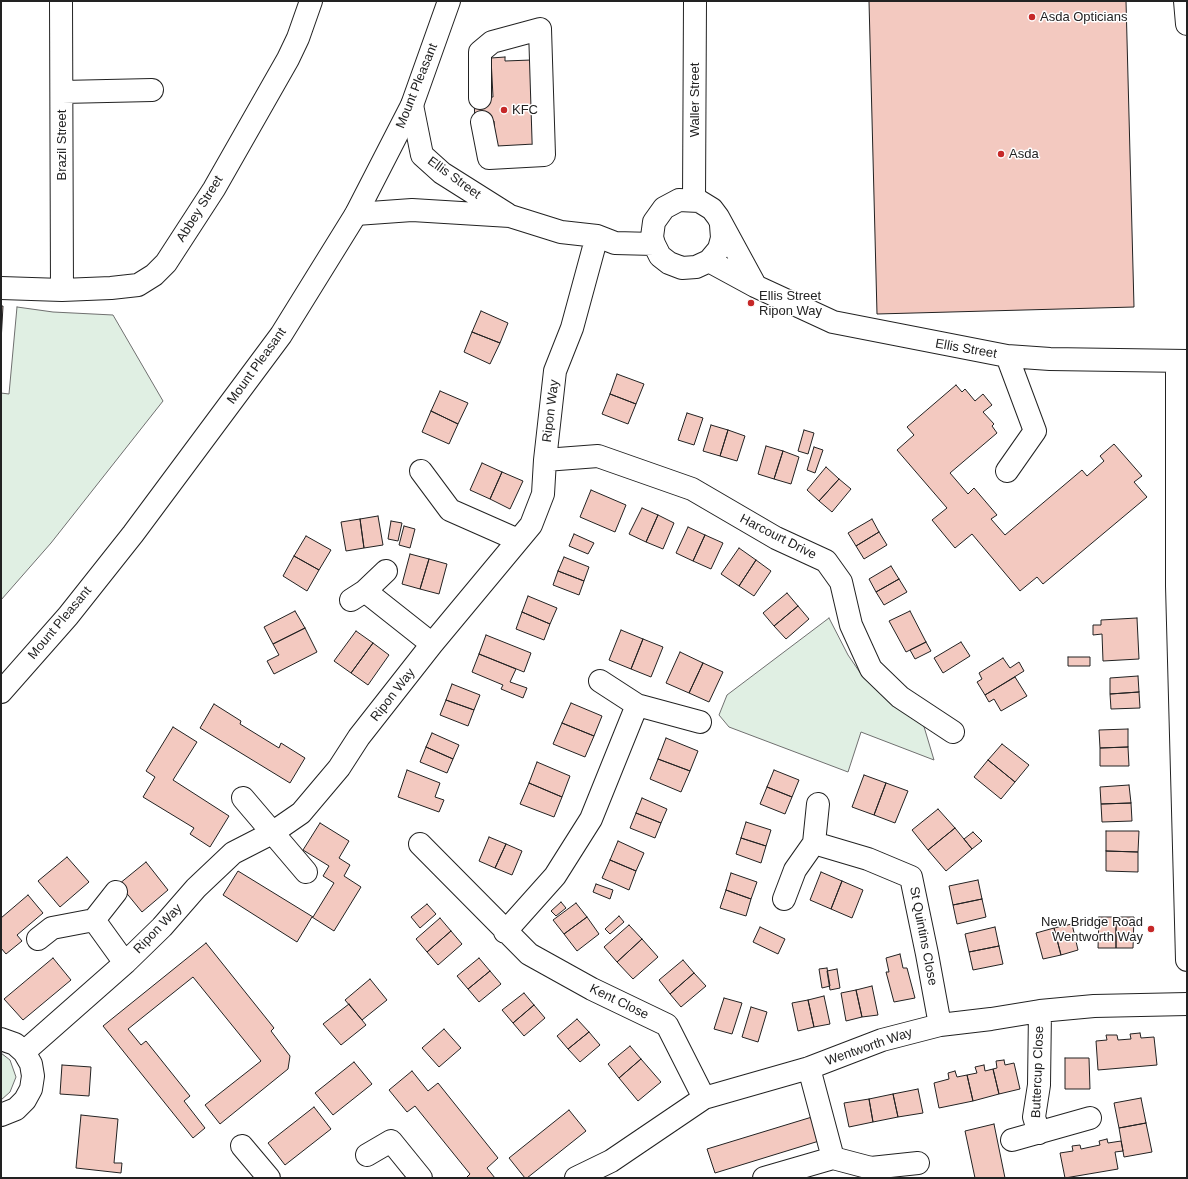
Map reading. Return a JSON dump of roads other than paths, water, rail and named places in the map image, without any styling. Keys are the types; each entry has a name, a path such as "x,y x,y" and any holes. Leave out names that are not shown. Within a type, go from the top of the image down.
{"main road":[{"name":"Brazil Street","path":"61,1 62,290"},
{"name":"Abbey Street","path":"1,288 62,290 111,288 138,285 154,275 166,263 214,189 288,59 298,38 311,1"},
{"name":"Mount Pleasant","path":"1,692 68,616 133,534 281,335 356,214 412,104 449,1"},
{"name":"Waller Street","path":"694,200 695,1"},
{"path":"1185,1 1187,24"},
{"path":"480,98 480,52 492,42 540,29 544,155 490,158 482,122"},
{"path":"62,92 152,90"},
{"name":"Ellis Street","path":"412,104 422,155 442,173 510,216"},
{"path":"721,225 720,244 714,256 709,261 696,268 689,269 675,266 660,256 654,233 658,214 670,203 679,200 694,200 712,210 721,225 755,286"},
{"name":"Ellis Street","path":"356,214 412,210 510,216 561,232 606,239"},
{"path":"606,239 654,233"},
{"name":"Ripon Way","path":"24,1052 125,963 162,927 196,888 233,853 272,833 301,813 338,768 359,737 432,644 531,525 543,494 545,460 555,371 606,239"},
{"name":"Ellis Street","path":"709,261 755,286 833,322 1007,356 1050,359 1182,361"},
{"path":"1007,356 1035,431 1007,471"},
{"path":"1182,361 1177,586 1187,960"},
{"name":"Harcourt Drive","path":"545,460 598,456 692,489 776,538 826,561 841,582 851,625 871,669 900,697 953,732"},
{"path":"420,471 450,510 518,540"},
{"path":"386,571 358,596 432,644"},
{"path":"600,681 637,705 700,722"},
{"path":"505,932 555,876 591,819 637,705"},
{"path":"243,798 306,872"},
{"path":"784,899 796,870 814,843 818,804"},
{"name":"St Quintins Close","path":"814,843 868,859 910,877 927,954 940,1025"},
{"name":"Kent Close","path":"420,844 505,932 529,954 592,989 667,1025 704,1098"},
{"path":"38,939 52,928 94,920 116,892"},
{"path":"94,920 125,963"},
{"name":"Wentworth Way","path":"576,1178 611,1161 704,1098 810,1068 882,1040 940,1025 1040,1011 1094,1006 1187,1004"},
{"name":"Buttercup Close","path":"1039,1133 1034,1117 1039,1085 1040,1011"},
{"path":"1,1039 15,1044 24,1052 31,1064 33,1076 31,1089 25,1100 16,1109 1,1115"},
{"path":"810,1068 832,1158"},
{"name":"Buttercup Close","path":"1012,1140 1090,1118"},
{"path":"367,1155 391,1142 421,1178"},
{"path":"242,1146 269,1178"},
{"path":"764,1178 832,1158 872,1173 918,1163"}],"place":[{"name":"Asda Opticians","path":"1032,17"},
{"name":"KFC","path":"504,110"},
{"name":"Asda","path":"1001,154"},
{"name":"Ellis Street Ripon Way","path":"751,303"},
{"name":"New Bridge Road Wentworth Way","path":"1151,929"}]}
